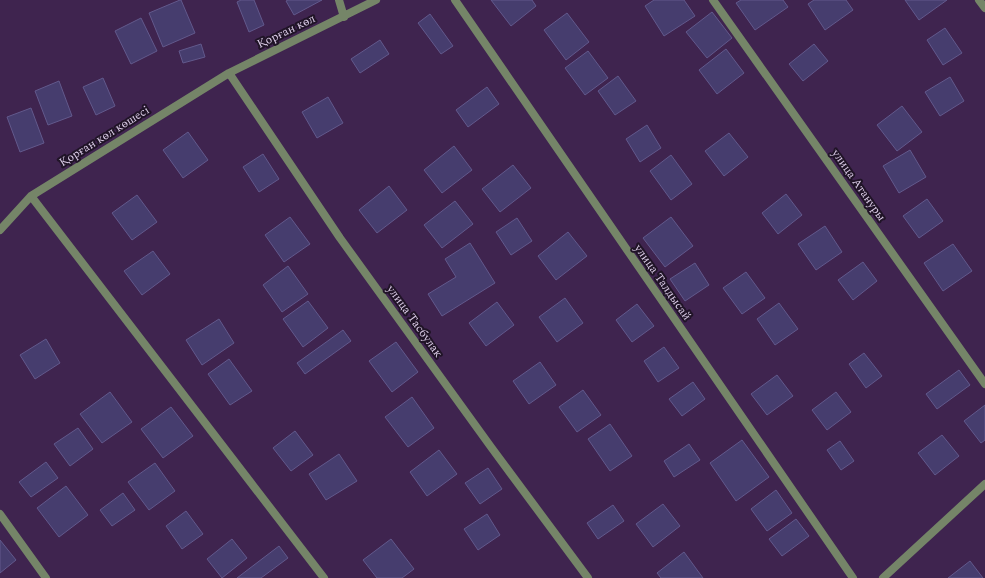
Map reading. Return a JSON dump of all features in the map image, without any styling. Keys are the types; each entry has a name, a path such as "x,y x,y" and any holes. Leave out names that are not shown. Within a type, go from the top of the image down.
{"street":[{"path":"339,0 344,16"},
{"name":"Қорған көл","path":"229,73 376,0"},
{"name":"улица Талдысай","path":"455,0 853,578"},
{"name":"улица Атануры","path":"714,0 985,384"},
{"path":"979,0 985,8"},
{"name":"Қорған көл көшесі","path":"0,230 31,196 229,73"},
{"name":"улица Тасбулак","path":"229,73 340,238 588,578"},
{"path":"31,196 324,578"},
{"path":"883,578 985,484"},
{"path":"0,514 46,578"}],"building":[{"path":"180,0 195,33 163,47 149,13"},
{"path":"241,0 254,0 264,25 249,32 237,2"},
{"path":"322,0 294,15 286,1"},
{"path":"491,0 532,0 536,6 511,26"},
{"path":"654,0 684,0 695,16 664,36 645,6"},
{"path":"741,0 783,0 788,7 755,30 736,3"},
{"path":"814,0 846,0 853,10 825,30 808,4"},
{"path":"905,0 947,0 919,20"},
{"path":"712,12 732,38 707,58 686,32"},
{"path":"567,13 589,42 566,60 544,30"},
{"path":"430,14 453,46 441,54 418,23"},
{"path":"141,18 157,51 131,64 115,31"},
{"path":"945,28 962,53 943,65 927,40"},
{"path":"380,40 389,54 360,73 351,59"},
{"path":"201,44 205,57 183,63 179,51"},
{"path":"814,44 828,61 803,81 789,64"},
{"path":"726,49 744,73 717,94 699,70"},
{"path":"588,51 608,78 585,95 565,68"},
{"path":"618,76 636,101 615,115 598,91"},
{"path":"950,77 964,101 940,116 925,92"},
{"path":"103,78 115,106 96,115 83,87"},
{"path":"59,81 72,116 48,125 35,91"},
{"path":"487,87 499,104 468,127 456,110"},
{"path":"328,97 343,123 317,138 302,112"},
{"path":"902,106 922,132 897,151 877,125"},
{"path":"31,108 44,143 20,152 7,117"},
{"path":"647,125 661,148 640,162 626,139"},
{"path":"188,132 208,160 183,178 163,150"},
{"path":"729,133 748,157 724,176 705,151"},
{"path":"454,146 472,170 442,193 424,170"},
{"path":"910,150 926,177 899,193 883,166"},
{"path":"263,154 279,179 259,192 243,167"},
{"path":"671,155 692,184 671,200 650,171"},
{"path":"513,165 531,188 500,212 482,189"},
{"path":"389,186 407,210 377,233 359,210"},
{"path":"786,194 802,215 778,234 762,213"},
{"path":"137,195 157,222 132,240 112,213"},
{"path":"927,199 943,221 919,238 903,216"},
{"path":"455,201 473,224 442,248 424,225"},
{"path":"290,217 310,244 284,262 265,235"},
{"path":"671,217 693,246 665,267 643,238"},
{"path":"517,218 532,241 511,255 496,232"},
{"path":"825,226 842,252 816,270 798,244"},
{"path":"568,232 587,256 556,280 538,256"},
{"path":"470,243 495,283 442,316 428,294 456,277 445,259"},
{"path":"953,244 972,271 943,291 924,263"},
{"path":"153,251 170,274 142,295 124,271"},
{"path":"863,262 877,281 853,300 838,280"},
{"path":"695,263 709,285 685,301 670,279"},
{"path":"288,266 308,294 282,312 263,285"},
{"path":"746,272 765,298 742,314 723,288"},
{"path":"565,298 583,323 557,342 539,317"},
{"path":"308,301 328,328 303,347 283,319"},
{"path":"497,302 514,325 486,346 469,323"},
{"path":"779,303 798,329 775,345 757,319"},
{"path":"637,304 654,326 632,342 616,320"},
{"path":"219,319 234,343 202,365 186,340"},
{"path":"343,330 351,341 305,374 297,363"},
{"path":"46,339 60,363 35,379 20,355"},
{"path":"396,342 418,372 392,392 369,361"},
{"path":"664,347 679,368 658,382 644,361"},
{"path":"864,353 882,376 866,388 849,364"},
{"path":"229,359 252,391 230,405 208,374"},
{"path":"540,362 556,385 529,404 513,381"},
{"path":"959,370 970,385 937,409 926,394"},
{"path":"777,375 793,396 767,415 751,394"},
{"path":"693,382 705,399 682,416 669,399"},
{"path":"583,390 601,415 577,432 559,407"},
{"path":"110,392 132,422 102,443 80,414"},
{"path":"836,392 851,412 827,430 812,410"},
{"path":"412,397 434,428 408,447 385,417"},
{"path":"985,405 985,440 981,443 964,421"},
{"path":"171,407 193,436 163,458 141,429"},
{"path":"610,424 632,456 610,471 588,439"},
{"path":"78,428 93,449 70,466 54,444"},
{"path":"295,431 313,455 291,471 273,448"},
{"path":"942,435 959,456 935,475 918,453"},
{"path":"742,440 769,477 736,501 710,463"},
{"path":"840,441 854,461 841,470 827,450"},
{"path":"689,444 700,460 674,477 664,461"},
{"path":"439,450 457,474 427,496 410,472"},
{"path":"339,454 357,481 326,500 309,474"},
{"path":"46,462 58,478 31,497 19,482"},
{"path":"155,463 175,491 149,510 128,482"},
{"path":"488,468 502,489 480,504 465,483"},
{"path":"66,486 88,515 59,537 37,508"},
{"path":"776,490 792,513 767,531 751,509"},
{"path":"123,493 135,510 112,526 100,510"},
{"path":"663,504 680,526 653,547 636,524"},
{"path":"613,505 624,521 598,539 587,523"},
{"path":"186,511 203,534 182,549 166,526"},
{"path":"487,514 500,535 478,550 464,529"},
{"path":"796,519 809,536 782,556 769,539"},
{"path":"232,539 247,558 222,578 207,559"},
{"path":"391,539 414,569 402,578 377,578 363,560"},
{"path":"0,540 16,560 0,573"},
{"path":"279,546 288,558 261,578 237,578"},
{"path":"684,552 703,578 661,578 657,573"},
{"path":"970,561 983,578 948,578"}]}
